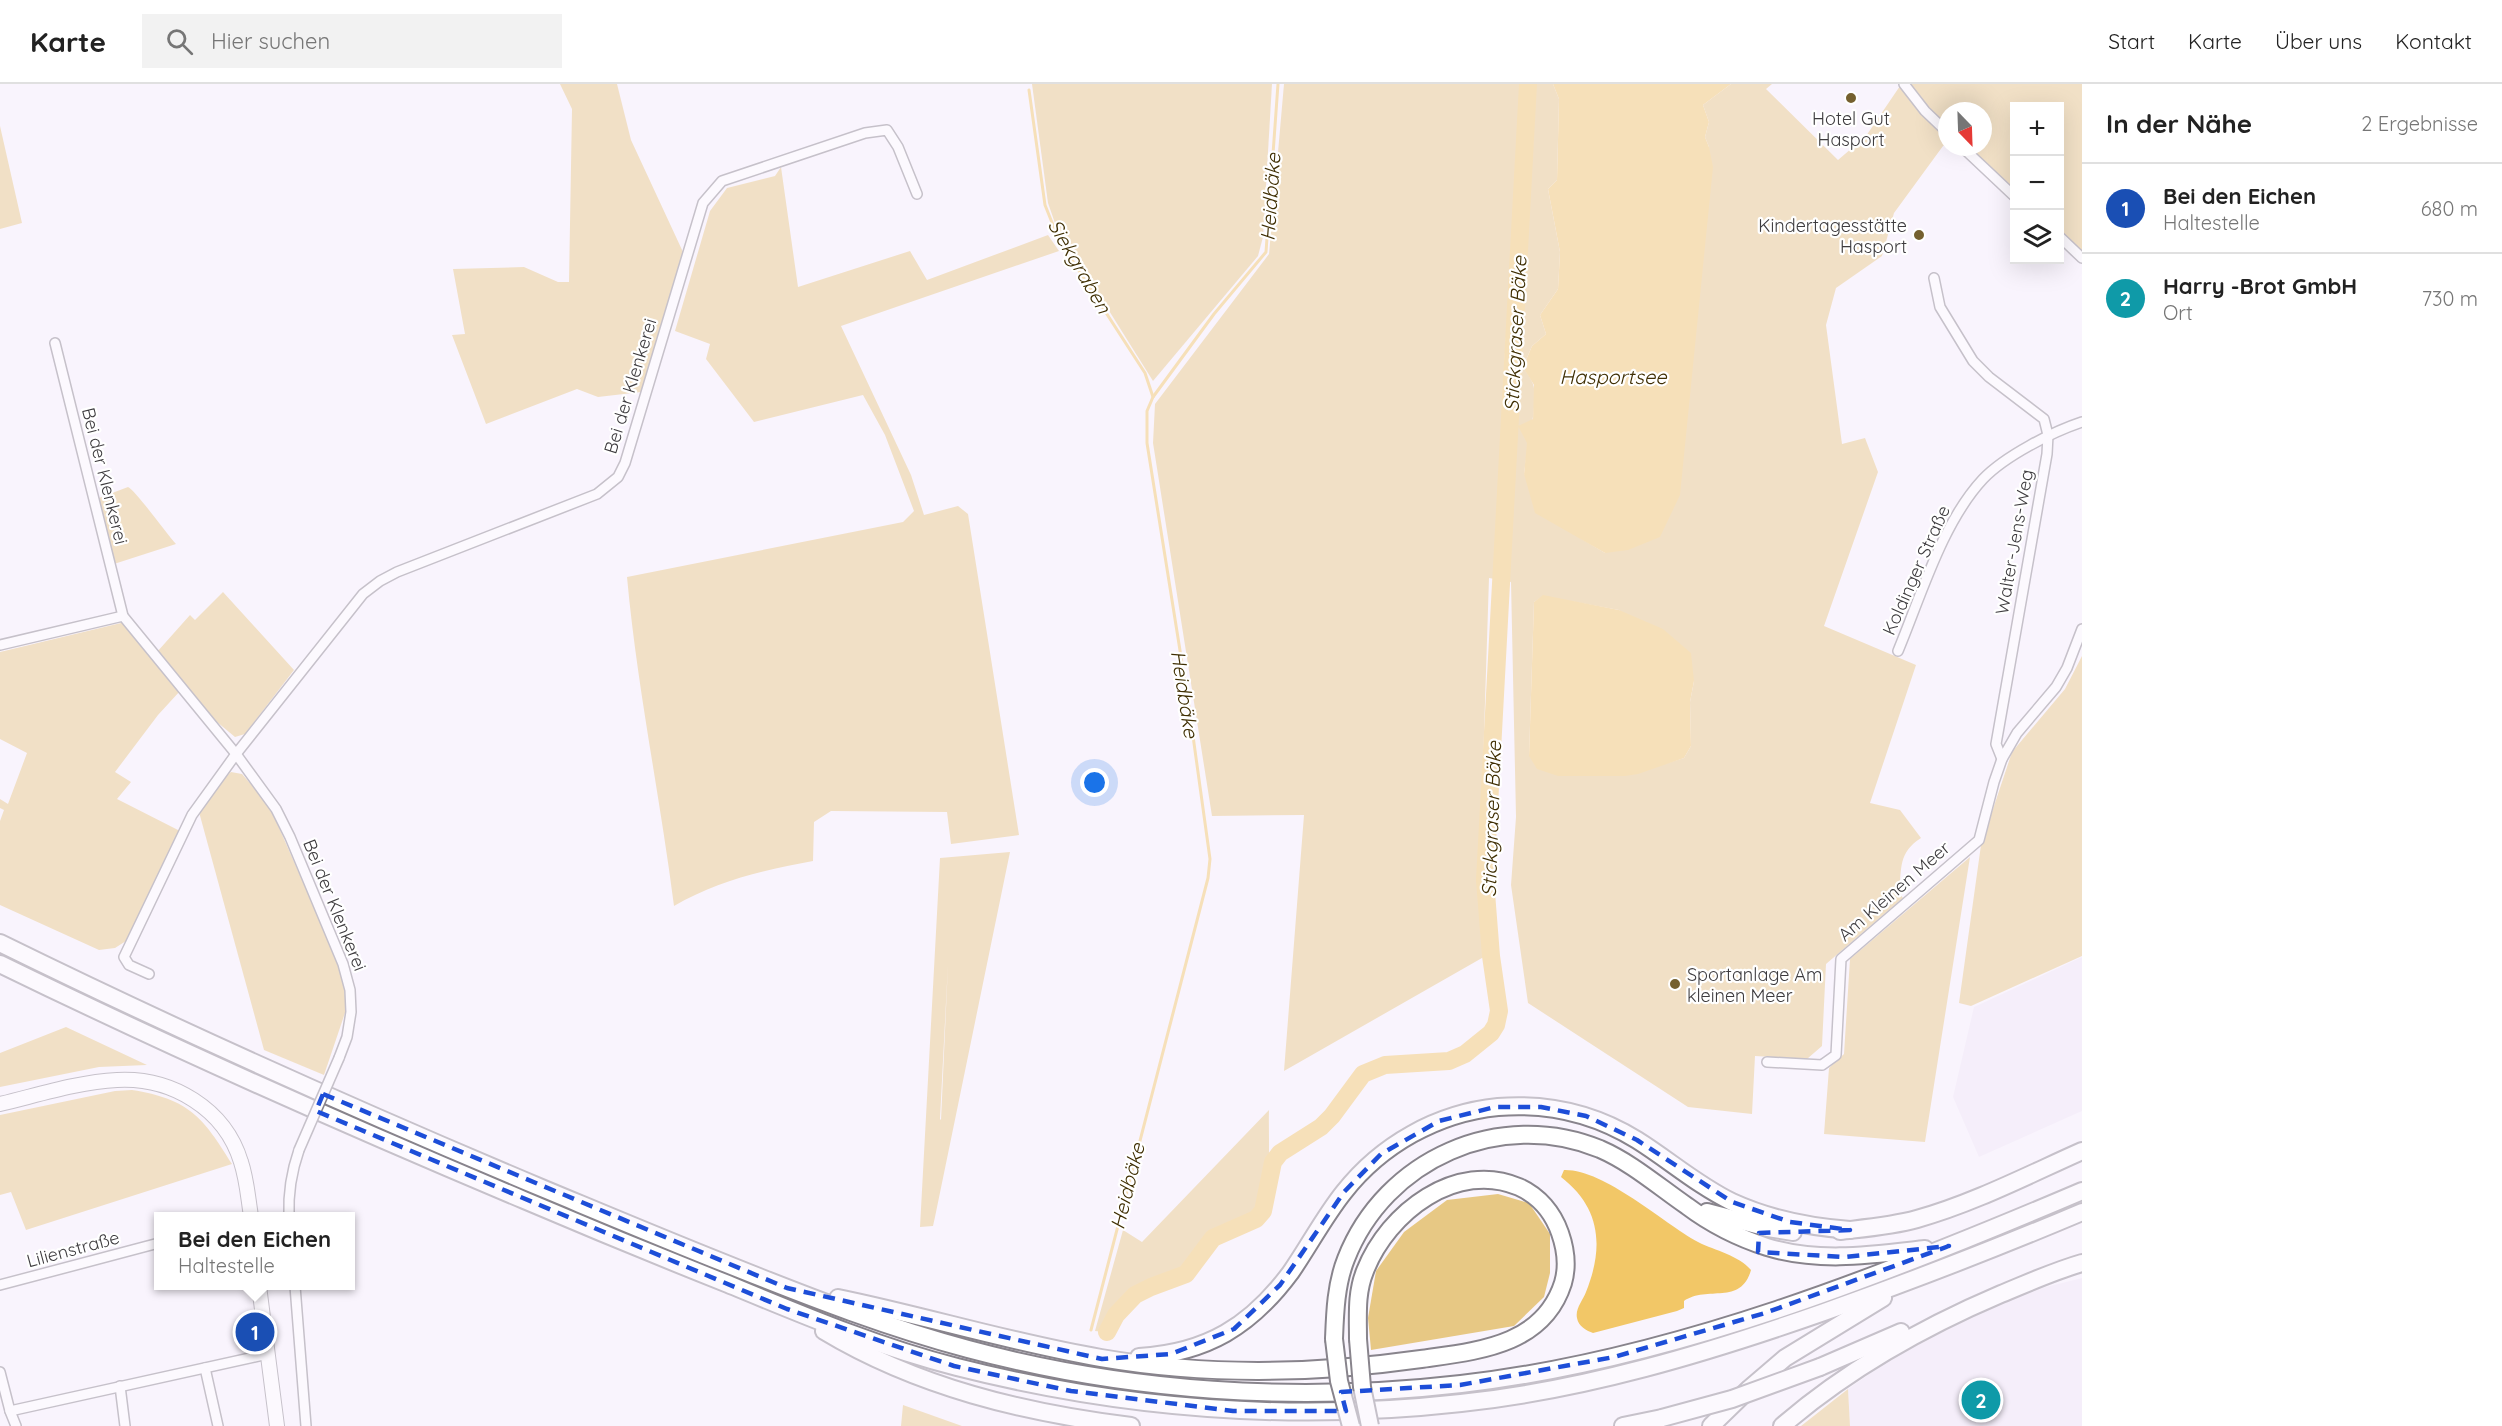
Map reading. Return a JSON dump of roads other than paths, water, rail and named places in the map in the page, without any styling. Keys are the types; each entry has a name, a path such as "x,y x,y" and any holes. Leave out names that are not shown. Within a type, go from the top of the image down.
{"highway":[{"path":"0,944 334,1098 489,1166 787,1288 906,1331 963,1348 1040,1366 1118,1380 1176,1387 1314,1394 1460,1385 1532,1375 1614,1357 1765,1313 1949,1246 2082,1191"},
{"path":"0,964 326,1115 787,1309 954,1366 1071,1391 1127,1400 1233,1411 1316,1412 1462,1403 1533,1393 1610,1377 1767,1332 1903,1284 2082,1212"},
{"path":"1102,1359 1171,1354 1201,1346 1234,1329 1256,1311 1280,1285 1344,1192 1381,1154 1425,1128 1452,1116 1480,1110 1526,1106 1556,1109 1586,1116 1637,1140 1696,1182 1732,1202 1798,1224 1850,1230"},
{"path":"1351,1426 1339,1381 1334,1339 1335,1312 1343,1268 1357,1236 1371,1213 1408,1174 1458,1146 1481,1139 1528,1134 1579,1142 1630,1165 1686,1206 1720,1227 1770,1247 1814,1256 1866,1256 1949,1246"},
{"path":"1686,1206 1787,1231 1850,1230 1897,1224 1942,1212 1988,1194 2082,1151"},
{"path":"787,1288 868,1304 1005,1339 1102,1359 1207,1370 1311,1370 1383,1365 1456,1354 1496,1345 1521,1335 1544,1318 1558,1297 1566,1274 1565,1248 1557,1224 1543,1203 1525,1190 1505,1181 1480,1179 1454,1183 1427,1196 1400,1218 1380,1242 1365,1270 1358,1297 1358,1338 1362,1387 1370,1426"},
{"path":"1782,1426 1817,1397 1874,1357 1933,1324 2082,1263"},
{"path":"1711,1426 1785,1358 1903,1284"},
{"path":"1623,1426 1732,1399 1820,1367 1894,1334 1969,1308"},
{"path":"787,1309 853,1348 895,1368 987,1398 1098,1426"},
{"path":"1077,1419 1131,1426"}],"street":[{"path":"1904,84 1938,123"},
{"name":"Bei der Klenkerei","path":"149,974 129,964 124,957 192,815 236,754 363,594 380,581 597,494 618,477 625,463 703,202 722,181 865,133 887,130 898,147 917,194"},
{"path":"1972,156 2010,192"},
{"path":"2064,241 2082,258"},
{"path":"1934,278 1940,307 1973,361 2044,419 2048,435"},
{"name":"Bei der Klenkerei","path":"55,343 123,616 236,754 276,809 343,964 350,990 351,1012 347,1037 291,1172 288,1192 290,1212"},
{"name":"Koldinger Straße","path":"1898,651 1948,531 1966,501 1985,477 2048,435 2082,422"},
{"name":"Walter-Jens-Weg","path":"2011,654 2047,454 2048,435"},
{"path":"0,645 123,616"},
{"name":"Am Kleinen Meer","path":"1767,1062 1822,1065 1836,1055 1840,959 1979,840 2002,759 2017,734 2056,687 2067,668 2082,629"},
{"name":"Am Kleinen Meer","path":"2002,759 1996,744 2011,654"},
{"path":"0,1104 114,1080 154,1082 175,1089 201,1105 219,1122 233,1143 246,1179 250,1212"},
{"name":"Lilienstraße","path":"0,1285 154,1244"},
{"path":"260,1290 277,1426"},
{"path":"295,1290 306,1426"},
{"path":"10,1411 268,1354"},
{"path":"205,1368 218,1426"},
{"path":"0,1372 16,1426"},
{"path":"120,1386 125,1426"}],"water":[{"name":"Hasportsee","path":"1553,84 1731,84 1703,105 1709,122 1705,137 1713,167 1680,495 1660,537 1628,550 1605,553 1535,513 1524,474 1527,443 1518,426 1533,419 1534,385 1523,367 1532,346 1546,334 1540,315 1558,289 1560,252 1548,189 1557,180 1559,99"},
{"path":"1543,595 1619,610 1663,629 1691,653 1694,681 1690,702 1691,746 1684,758 1638,774 1625,776 1558,776 1537,769 1529,756 1534,602"},
{"path":"1564,1170 1580,1172 1597,1178 1633,1198 1698,1242 1740,1261 1751,1270 1746,1281 1740,1288 1731,1291 1693,1297 1684,1301 1684,1308 1677,1311 1593,1333 1586,1329 1579,1323 1577,1315 1592,1275 1597,1244 1595,1229 1584,1202 1561,1177"}],"waterway":[{"name":"Heidbäke","path":"1091,1330 1208,878 1210,859 1189,707 1147,443 1147,411 1153,397 1214,314 1266,252 1278,84"},
{"name":"Stickgraser Bäke","path":"1107,1332 1116,1315 1135,1295 1186,1274 1213,1238 1256,1219 1263,1211 1273,1162 1280,1153 1321,1127 1363,1074 1385,1065 1449,1061 1465,1054 1491,1033 1496,1025 1499,1011 1491,956 1485,880 1528,84"},
{"name":"Siekgraben","path":"1029,90 1045,205 1059,240 1145,373 1153,397"}],"place":[{"name":"Hotel Gut Hasport","path":"1851,98"},
{"name":"Kindertagesstätte Hasport","path":"1919,235"},
{"name":"Sportanlage Am kleinen Meer","path":"1675,984"},
{"name":"Bei den Eichen","path":"255,1332"},
{"name":"Harry -Brot GmbH","path":"1981,1400"}]}
